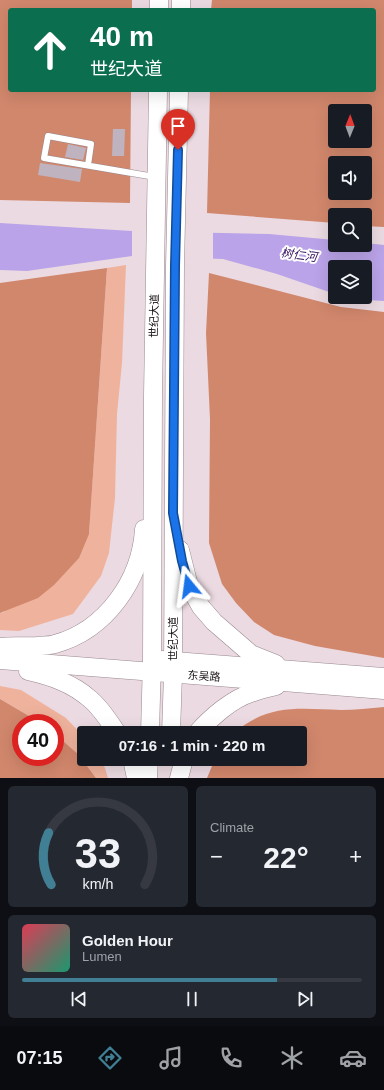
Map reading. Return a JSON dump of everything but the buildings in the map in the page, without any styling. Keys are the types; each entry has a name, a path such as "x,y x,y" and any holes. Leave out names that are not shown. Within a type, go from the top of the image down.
{"street":[{"name":"世纪大道","path":"150,726 152,666 153,396 158,92"},
{"name":"世纪大道","path":"171,726 173,667 175,266 179,92"},
{"path":"0,648 54,645 74,637 96,623 114,605 126,588 136,567 144,536 153,396"},
{"path":"173,513 182,561 189,586 201,607 214,622 251,654 289,676"},
{"name":"东吴路","path":"0,648 152,666"},
{"name":"东吴路","path":"0,660 173,667 289,676 384,677"},
{"path":"0,664 52,677 75,688 91,699 112,726"},
{"path":"203,726 229,705 251,693 289,676"},
{"name":"东吴路","path":"289,676 384,690"},
{"path":"133,766 136,778"},
{"path":"148,778 149,766"},
{"path":"169,778 170,766"},
{"path":"179,778 182,766"}],"lane":[{"path":"88,165 91,144 48,136 44,158 156,177"}],"shaded area":[{"path":"0,0 132,0 132,8 8,8 8,92 131,92 130,203 0,200"},
{"path":"212,0 384,0 384,227 372,226 372,208 328,208 328,222 207,213 210,92 376,92 376,8 211,8"},
{"path":"126,265 122,363 117,414 115,498 109,553 101,576 73,614 19,631 0,630 0,613 4,612 89,534 107,268"},
{"path":"107,268 89,534 79,558 54,585 38,598 0,613 0,283"},
{"path":"209,273 341,307 384,312 384,658 315,646 274,635 254,622 236,603 222,584 209,543 210,419 206,333"},
{"path":"0,686 21,690 60,714 26,714 0,699"},
{"path":"0,699 26,714 12,714 12,766 64,766 64,742 77,753 77,766 87,766 96,778 0,778"},
{"path":"384,707 384,778 207,778 212,766 307,766 307,726 243,726 272,712 298,709 346,710"},
{"path":"64,717 77,730 77,753 64,742"},
{"path":"87,766 104,766 108,778 96,778"}],"water":[{"name":"树仁河","path":"0,223 132,231 269,234 328,239 328,252 372,252 372,244 384,245 384,301 372,300 372,260 328,260 328,292 277,274 223,259 132,256 27,271 0,270"}],"pier":[{"path":"132,229 213,231 213,260 132,258"}],"route":[{"path":"178,150 175,266 173,513 182,561 189,586"}]}
